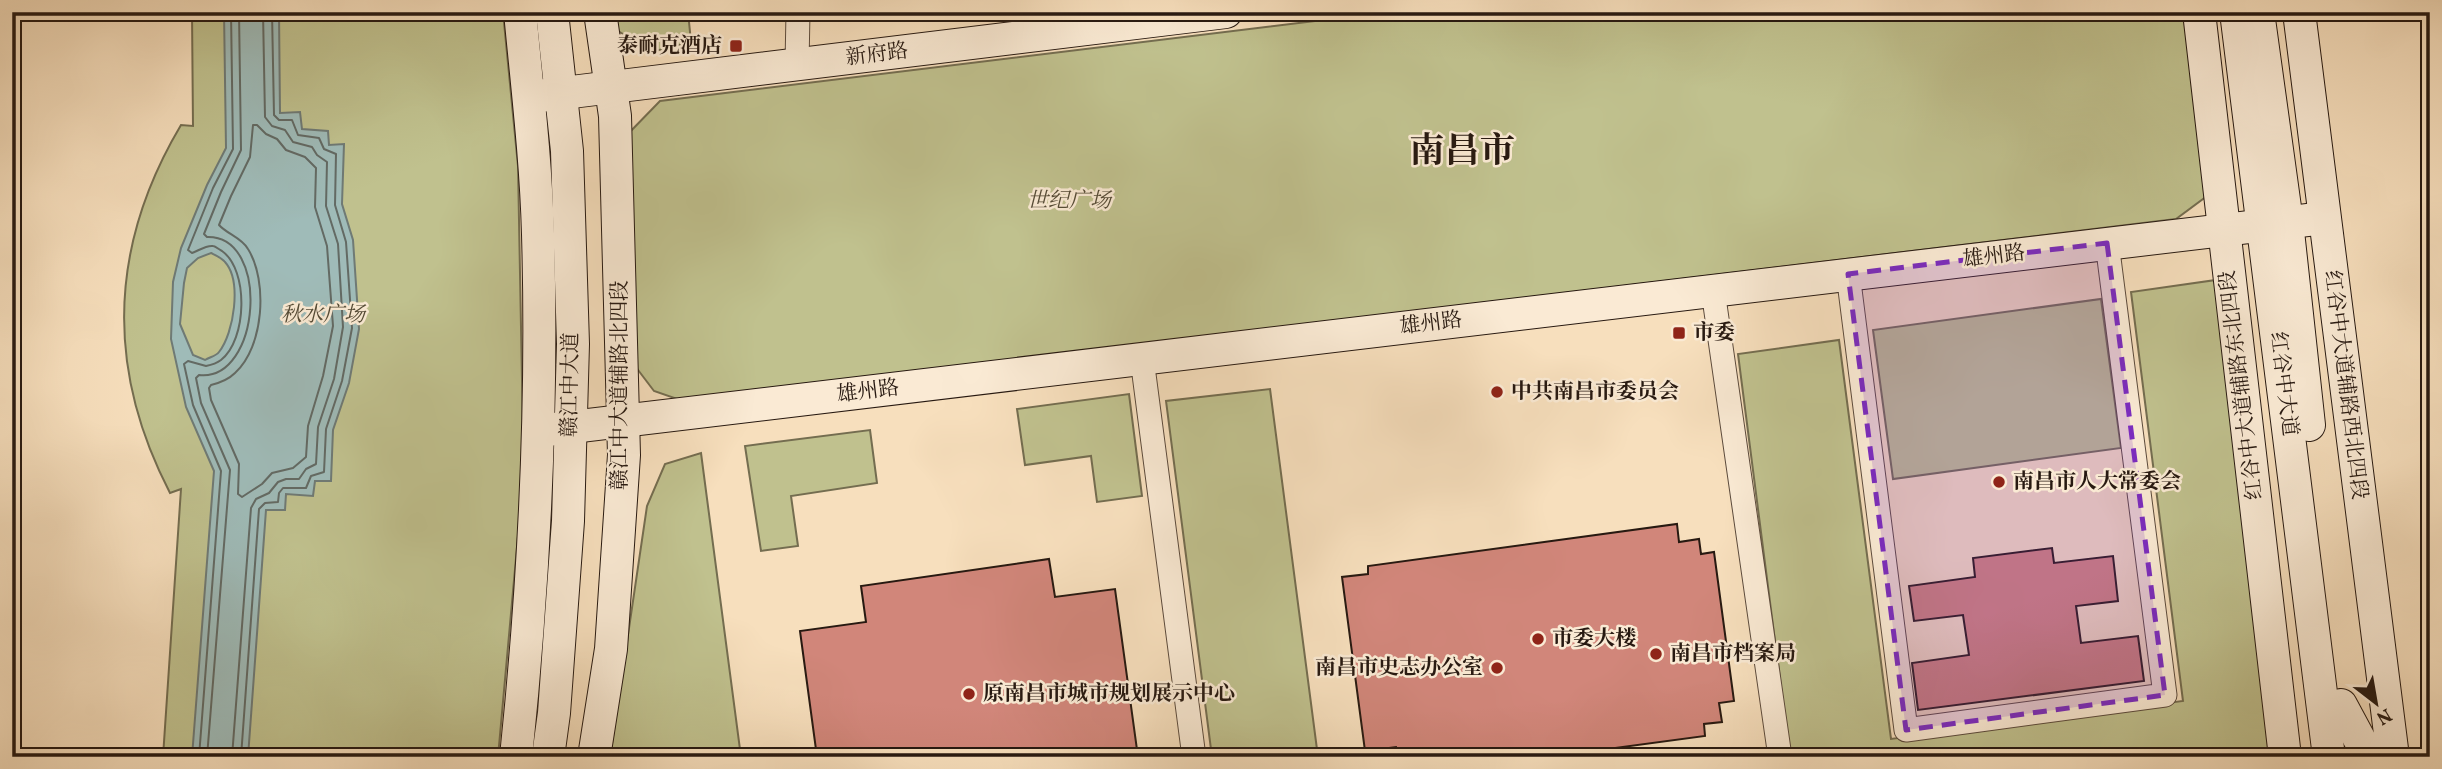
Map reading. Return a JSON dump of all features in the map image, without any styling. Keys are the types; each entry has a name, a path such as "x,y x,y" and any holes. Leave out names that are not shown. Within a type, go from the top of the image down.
{"street":[{"name":"赣江中大道","path":"516,757 528,644 538,431 538,232 520,12"},
{"name":"赣江中大道","path":"548,757 554,713 568,521 573,344 566,151 552,12"},
{"name":"赣江中大道辅路北四段","path":"594,757 611,649 624,455 615,116 600,12"},
{"path":"797,65 798,12"},
{"name":"新府路","path":"528,97 1175,15 1226,12"},
{"name":"红谷中大道辅路东北四段","path":"2199,12 2285,757"},
{"name":"红谷中大道","path":"2236,12 2275,223"},
{"name":"红谷中大道","path":"2258,12 2275,223 2332,703 2347,757"},
{"name":"红谷中大道辅路西北四段","path":"2298,12 2393,757"},
{"name":"雄州路","path":"538,431 2324,218"},
{"path":"1847,274 1906,730 2165,695 2107,243"},
{"path":"1713,291 1780,757"},
{"path":"1142,359 1194,757"},
{"path":"2307,757 2332,703"},
{"path":"2332,703 2369,757"},
{"name":"红谷中大道","path":"2329,757 2332,703"}],"highlighted area":[{"path":"2107,243 2165,695 1906,730 1848,274"}],"green space":[{"name":"秋水广场","path":"192,12 503,12 518,166 523,434 519,525 498,757 163,757 181,489 170,493 149,446 134,400 126,354 124,308 129,262 140,216 157,170 181,125 193,126"},
{"path":"611,12 688,12 691,42 651,52 612,27"},
{"name":"世纪广场","path":"1389,12 2186,12 2211,193 2176,219 680,400 654,391 632,362 625,137 660,101"},
{"path":"2216,280 2278,757 1790,757 1738,354 1839,340 1891,739 2183,701 2131,292"},
{"path":"2101,299 2121,448 1893,479 1873,330"},
{"path":"1270,389 1318,757 1212,757 1166,401"},
{"path":"1129,394 1142,496 1097,502 1091,456 1025,465 1017,409"},
{"path":"870,430 877,483 791,496 798,546 761,551 745,446"},
{"path":"701,453 741,757 610,757 647,506 665,464"}],"water":[{"path":"224,12 279,12 280,113 300,112 302,129 328,131 329,145 344,144 342,204 353,240 359,329 349,383 333,430 331,481 315,481 313,496 286,494 285,510 266,510 248,757 192,757 214,471 186,407 171,339 173,282 181,248 207,185 226,148","holes":["211,253 224,261 230,271 235,294 229,333 218,353 205,360 193,355 180,324 187,268 198,258"]}],"building":[{"name":"市委大楼","path":"1677,524 1679,542 1699,539 1701,554 1714,552 1734,701 1719,703 1722,722 1704,724 1705,736 1548,757 1398,757 1396,747 1365,751 1342,577 1368,574 1368,566"},
{"name":"南昌市人大常委会","path":"2052,548 2054,563 2113,556 2118,601 2076,606 2081,643 2138,636 2144,681 1918,710 1912,663 1969,655 1963,615 1914,621 1909,586 1975,577 1973,558"},
{"name":"原南昌市城市规划展示中心","path":"1049,559 1055,597 1115,589 1138,757 817,757 800,631 866,622 861,586"}],"place":[{"name":"泰耐克酒店","path":"736,46"},
{"name":"市委","path":"1679,333"},
{"name":"中共南昌市委员会","path":"1497,392"},
{"name":"南昌市人大常委会","path":"1999,482"},
{"name":"市委大楼","path":"1538,639"},
{"name":"南昌市档案局","path":"1656,654"},
{"name":"南昌市史志办公室","path":"1497,668"},
{"name":"原南昌市城市规划展示中心","path":"969,694"}],"district":[{"name":"南昌市","path":"1462,153"}]}
